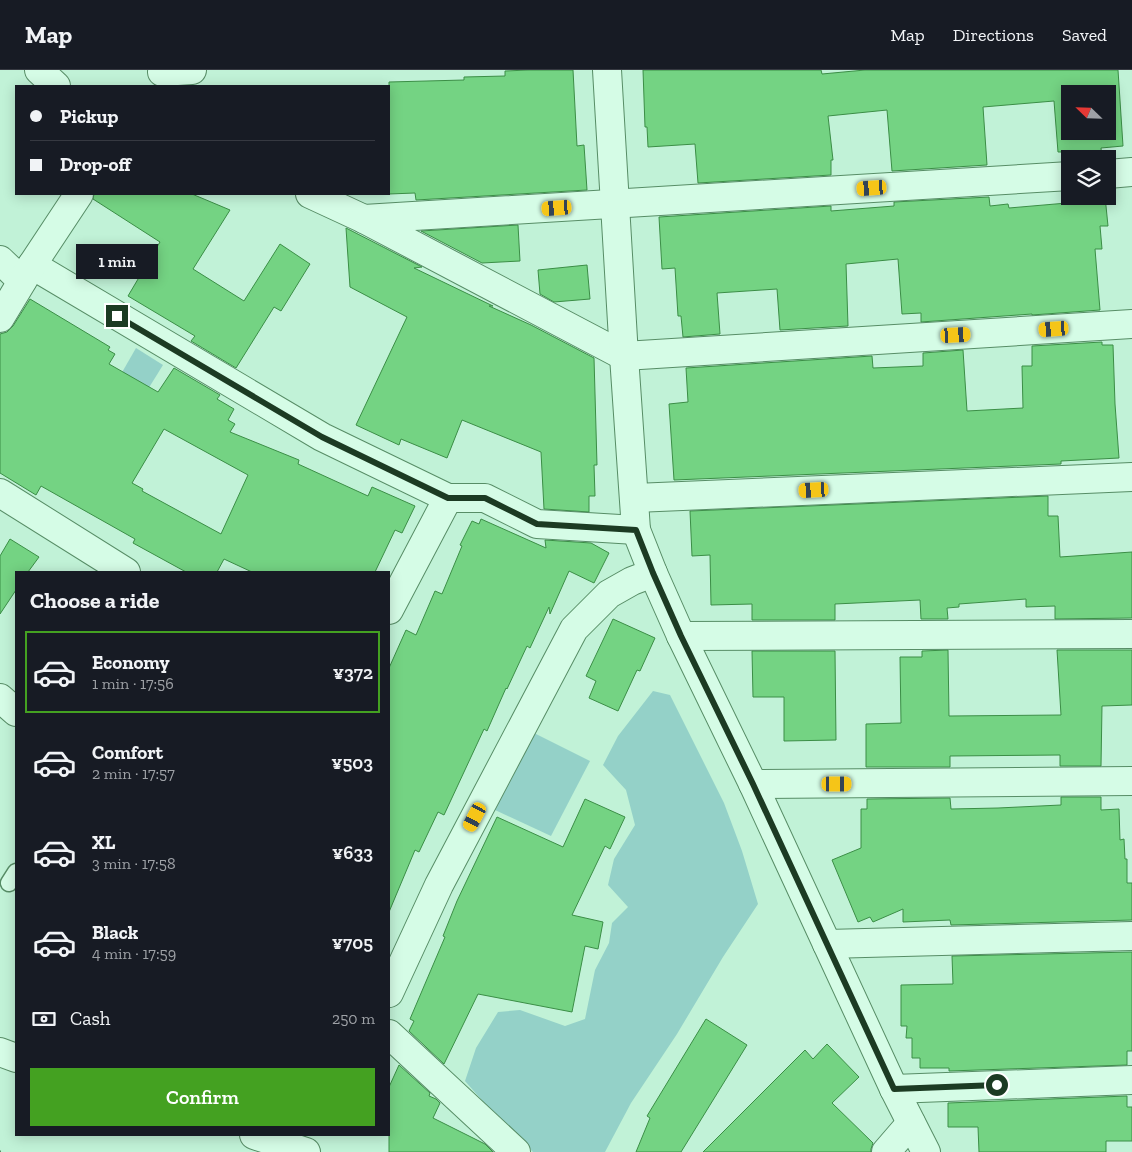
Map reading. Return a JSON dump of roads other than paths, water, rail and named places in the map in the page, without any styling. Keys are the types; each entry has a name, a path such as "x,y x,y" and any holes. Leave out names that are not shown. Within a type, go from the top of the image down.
{"street":[{"path":"39,70 55,85"},
{"path":"159,76 192,70"},
{"path":"607,70 636,530 681,636 753,784 894,1089 926,1152"},
{"path":"1116,173 1132,172"},
{"path":"364,219 1061,177"},
{"path":"0,318 78,195"},
{"path":"312,195 364,219 624,356 1132,324"},
{"path":"0,260 27,273 322,437 448,498 485,498 537,524 636,530"},
{"path":"635,498 1132,477"},
{"path":"0,493 124,571"},
{"path":"390,608 448,498"},
{"path":"390,991 439,885 574,629 609,594 632,581 653,573"},
{"path":"681,636 1132,634"},
{"path":"0,698 15,711"},
{"path":"753,784 1132,781"},
{"path":"827,944 1132,936"},
{"path":"390,1035 516,1152"},
{"path":"0,1052 15,1058"},
{"path":"894,1089 1132,1080"},
{"path":"886,1152 912,1122"},
{"path":"257,1136 306,1152"}]}
